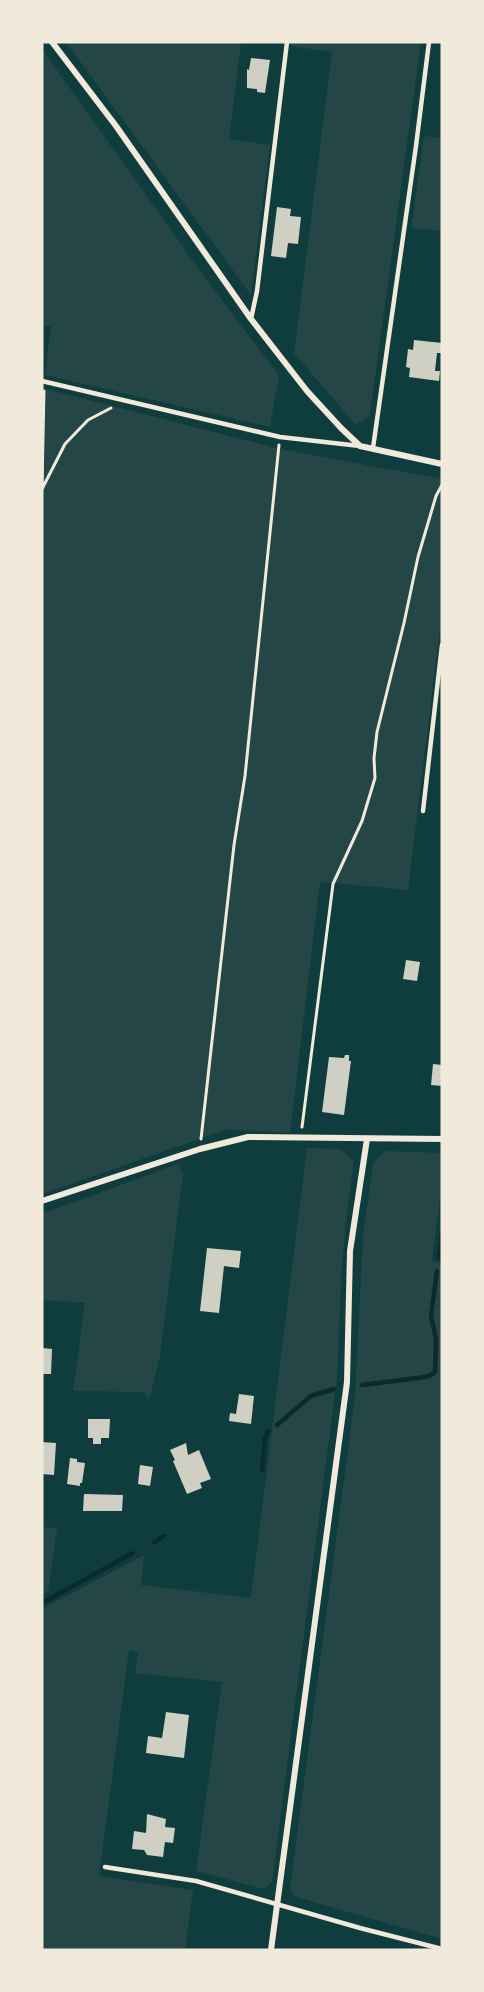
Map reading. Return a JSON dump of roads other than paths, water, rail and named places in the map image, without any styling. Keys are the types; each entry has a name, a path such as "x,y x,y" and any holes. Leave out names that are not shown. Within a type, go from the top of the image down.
{"street":[{"path":"52,42 116,126 251,319 307,391 360,446 442,464"},
{"path":"42,1201 200,1149 248,1137 442,1139"},
{"path":"271,1950 346,1382 350,1251 367,1139"}],"lane":[{"path":"251,319 257,291 287,42"},
{"path":"373,448 429,42"},
{"path":"43,381 280,437 360,446"},
{"path":"423,810 442,645"},
{"path":"105,1868 196,1881 442,1949"}],"waterway":[{"path":"439,1258 442,1234"},
{"path":"362,1385 425,1377 435,1372 436,1339 431,1316 437,1271"},
{"path":"277,1425 311,1396 334,1389"},
{"path":"262,1470 265,1438 268,1431"},
{"path":"154,1542 164,1536"},
{"path":"42,1603 133,1553"}]}
